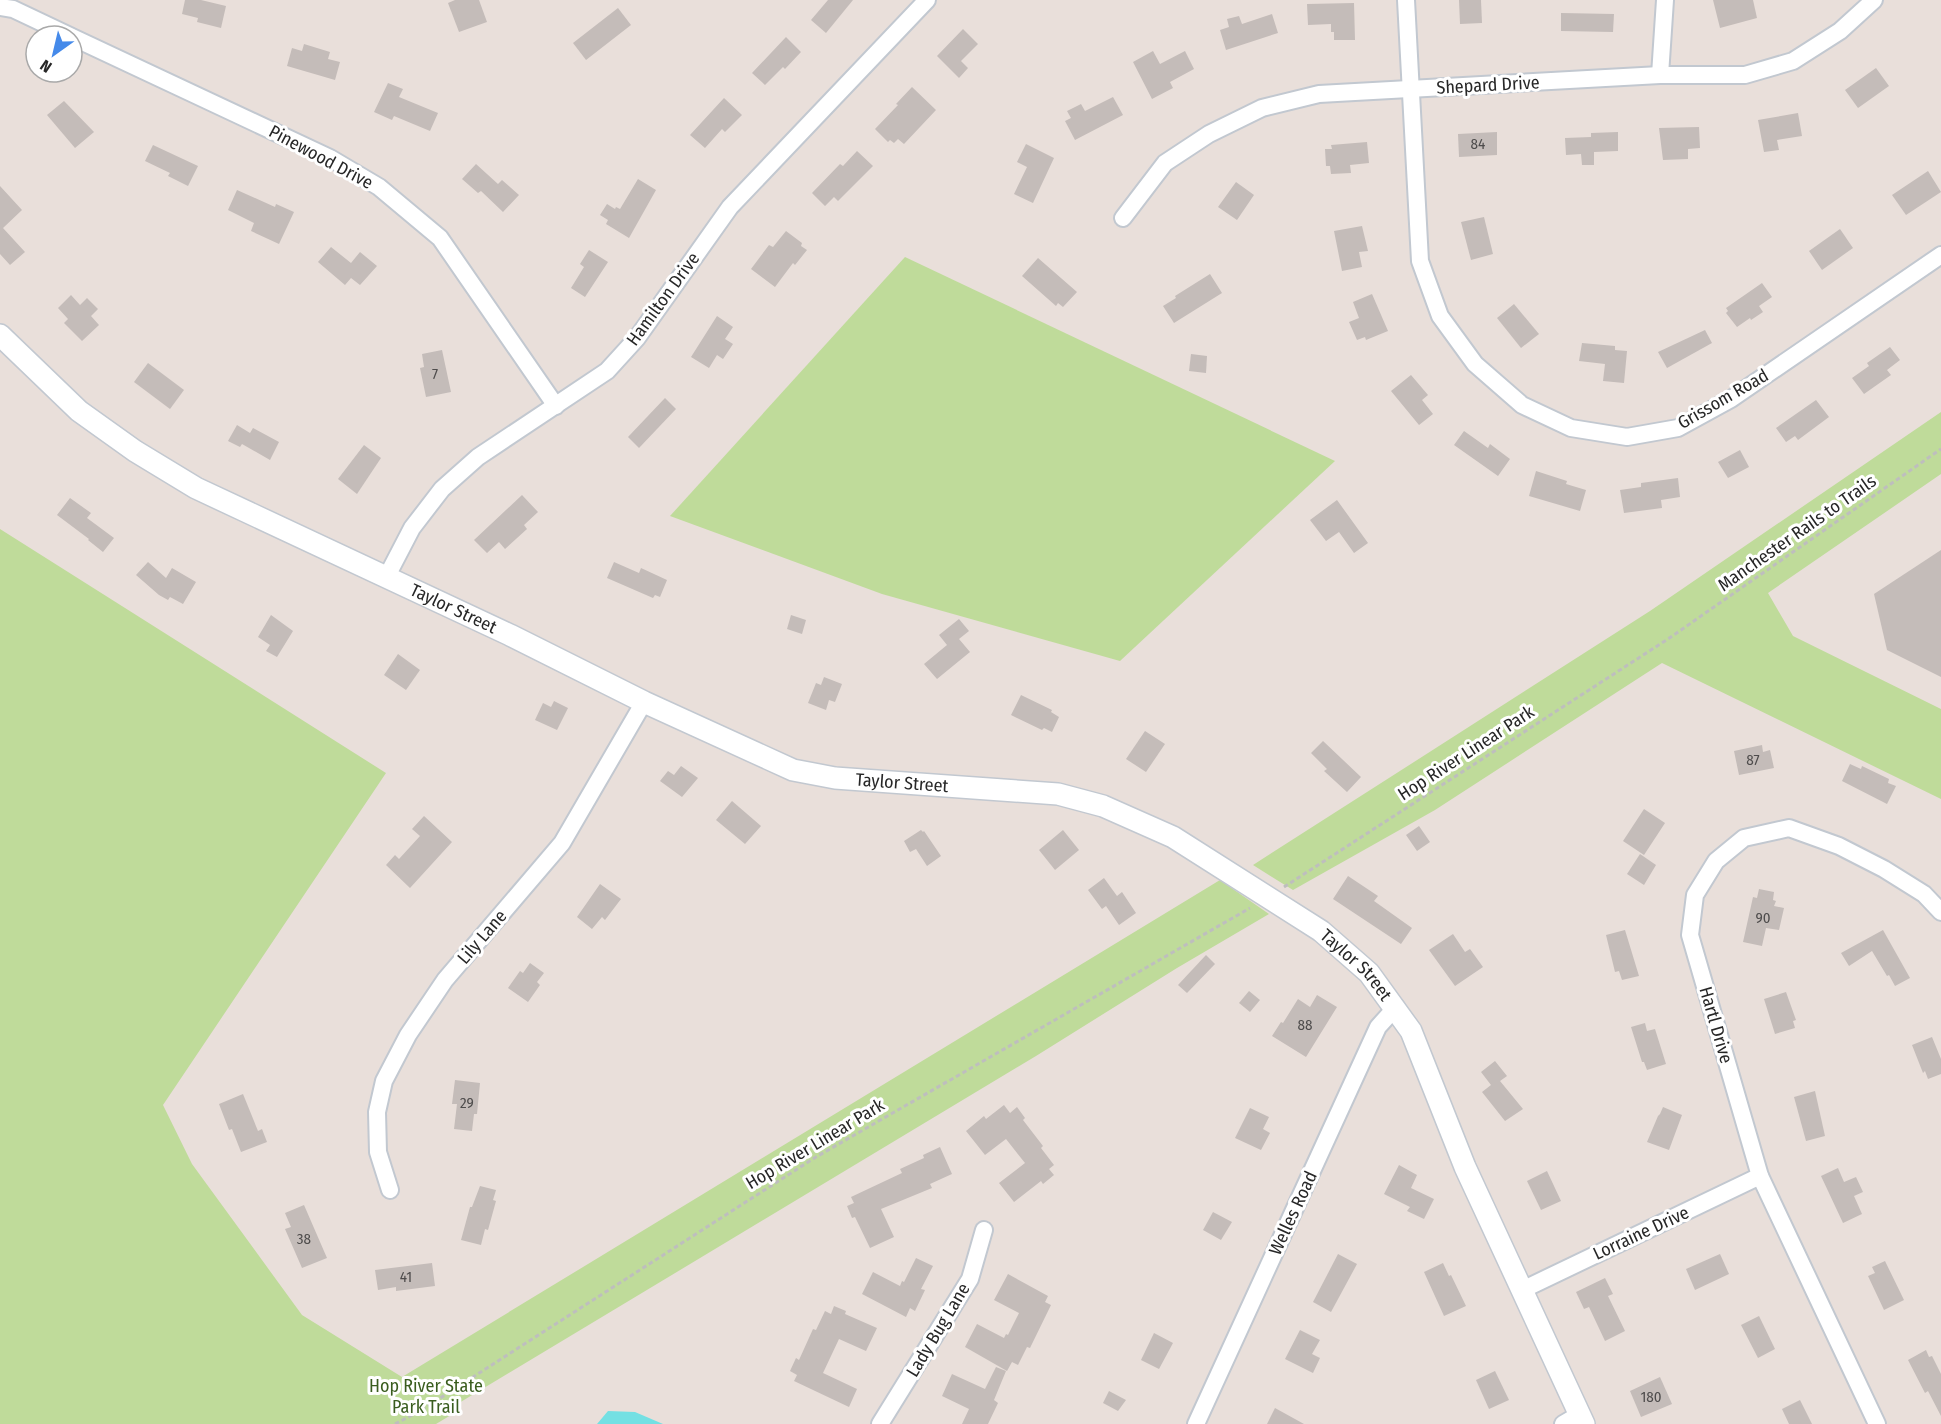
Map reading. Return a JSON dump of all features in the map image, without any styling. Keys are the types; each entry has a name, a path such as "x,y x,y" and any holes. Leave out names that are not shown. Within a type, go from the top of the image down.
{"street":[{"name":"Hamilton Drive","path":"386,578 412,528 442,489 478,457 607,371 637,338 729,207 927,0"},
{"name":"Grissom Road","path":"1406,0 1420,261 1440,316 1475,364 1522,405 1571,428 1627,437 1678,428 1731,399 1941,255"},
{"path":"1660,75 1665,0"},
{"name":"Shepard Drive","path":"1123,218 1165,163 1209,134 1262,108 1318,94 1660,75 1745,75 1793,61 1840,31 1874,0"},
{"name":"Pinewood Drive","path":"0,8 13,9 45,24"},
{"name":"Pinewood Drive","path":"84,42 330,158 379,187 440,238 556,406"},
{"name":"Taylor Street","path":"0,335 79,411 135,451 196,488 510,635 644,702 793,770 835,778 1058,794 1103,806 1173,837 1322,931 1369,973 1412,1031 1465,1167 1522,1290 1576,1421"},
{"name":"Lily Lane","path":"390,1190 378,1152 376,1112 384,1081 408,1035 445,980 562,843 644,702"},
{"name":"Hartl Drive","path":"1877,1424 1760,1176 1690,935 1695,896 1716,861 1744,838 1789,828 1839,846 1884,869 1924,894 1941,912"},
{"name":"Welles Road","path":"1196,1424 1378,1027 1396,1007"},
{"name":"Lorraine Drive","path":"1522,1290 1760,1176"},
{"name":"Lady Bug Lane","path":"880,1424 970,1279 984,1230"}],"path":[{"name":"Manchester Rails to Trails","path":"1668,639 1941,449"},
{"name":"Hop River Linear Park","path":"1278,891 1668,639"},
{"name":"Hop River Linear Park","path":"395,1424 420,1411 816,1157 1259,903"}],"green space":[{"path":"905,257 1335,461 1120,661 882,594 670,516"},
{"path":"1941,412 1941,474 1768,593 1793,636 1941,709 1941,799 1662,663 1435,810 1293,890 1253,865 1650,611"},
{"name":"Hop River State Park Trail","path":"0,529 386,773 163,1105 192,1164 302,1315 402,1377 1220,880 1269,914 454,1406 461,1409 436,1424 0,1424"}],"water":[{"path":"608,1411 635,1412 663,1424 597,1424"}],"building":[{"path":"185,0 201,0 226,6 221,28 197,22 198,18 182,14"},
{"path":"455,0 479,0 487,22 459,32 448,3"},
{"path":"828,0 853,0 826,33 811,20"},
{"path":"1459,0 1481,0 1482,23 1460,24"},
{"path":"1713,0 1753,0 1757,18 1720,28"},
{"path":"1354,3 1355,40 1334,40 1331,24 1308,25 1307,4"},
{"path":"618,8 631,25 586,60 573,43"},
{"path":"1561,13 1614,14 1613,32 1561,31"},
{"path":"1272,14 1278,33 1226,50 1220,30 1229,27 1227,19 1239,16 1242,24"},
{"path":"963,29 978,44 961,61 968,68 959,78 937,56"},
{"path":"786,37 801,52 765,85 752,73"},
{"path":"304,44 330,52 328,59 340,62 335,80 287,66 292,48 302,51"},
{"path":"1153,51 1160,64 1185,51 1194,69 1170,82 1173,88 1152,99 1133,62"},
{"path":"1876,68 1889,86 1858,108 1845,90"},
{"path":"388,83 403,89 399,97 438,113 430,131 394,116 392,120 374,112"},
{"path":"912,87 936,110 904,144 898,139 894,143 890,140 888,142 875,129"},
{"path":"1113,97 1123,115 1075,140 1065,121 1071,118 1067,111 1081,104 1085,111"},
{"path":"724,98 742,115 725,132 722,129 705,148 690,135"},
{"path":"64,101 94,132 75,148 47,115"},
{"path":"1798,113 1802,136 1777,140 1779,150 1764,152 1758,120"},
{"path":"1699,127 1700,148 1688,149 1688,159 1663,160 1659,128"},
{"path":"1497,132 1497,155 1459,157 1458,134"},
{"path":"1618,132 1618,151 1594,152 1594,165 1582,165 1581,154 1566,155 1565,138 1591,137 1591,133"},
{"path":"1367,142 1369,163 1350,165 1351,173 1331,174 1330,166 1326,166 1325,149 1332,149 1331,145"},
{"path":"1026,144 1054,158 1033,203 1014,194 1027,167 1017,162"},
{"path":"153,145 198,166 188,186 168,176 170,173 145,161"},
{"path":"857,151 873,166 838,201 834,197 825,206 812,193 840,164 843,166"},
{"path":"476,164 498,184 502,180 519,195 503,212 481,191 478,193 462,179"},
{"path":"1928,171 1941,192 1906,215 1892,195"},
{"path":"638,179 656,190 629,238 606,224 608,220 600,215 607,204 620,209"},
{"path":"1236,182 1254,195 1237,220 1218,207"},
{"path":"0,186 22,210 3,228 25,252 10,265 0,254"},
{"path":"237,190 275,207 276,204 294,212 279,244 251,231 254,223 228,210"},
{"path":"1484,217 1493,254 1471,260 1461,222"},
{"path":"1362,226 1368,251 1359,252 1362,267 1342,271 1334,231"},
{"path":"1840,229 1853,248 1822,270 1809,251"},
{"path":"786,231 802,243 801,246 807,250 795,265 793,263 775,287 751,269 769,245 773,247"},
{"path":"331,247 351,263 360,252 377,266 360,285 351,278 345,285 318,262"},
{"path":"589,250 608,262 585,297 571,288 584,267 580,264"},
{"path":"1038,258 1077,292 1063,307 1058,303 1056,306 1022,276"},
{"path":"1210,274 1222,293 1174,323 1163,306"},
{"path":"1762,283 1772,297 1759,306 1763,312 1737,327 1726,313 1728,311 1726,308"},
{"path":"1372,294 1388,331 1366,340 1365,337 1357,340 1349,322 1359,318 1353,302"},
{"path":"71,295 80,305 87,298 98,309 91,316 99,325 82,341 64,323 68,319 58,308"},
{"path":"1514,304 1539,334 1521,348 1497,318"},
{"path":"717,316 733,327 725,339 733,344 723,359 717,355 709,368 691,357"},
{"path":"1705,330 1712,343 1667,368 1658,352"},
{"path":"1582,343 1615,346 1615,350 1627,351 1624,383 1603,381 1605,364 1579,361"},
{"path":"1890,347 1900,360 1887,370 1891,375 1864,394 1852,378 1869,366 1867,363"},
{"path":"442,350 451,392 426,397 420,368 424,367 422,354"},
{"path":"1191,354 1207,356 1206,373 1189,371"},
{"path":"148,363 184,390 170,409 134,382"},
{"path":"1411,375 1428,395 1422,400 1433,414 1419,425 1391,391"},
{"path":"665,398 676,409 639,448 628,437"},
{"path":"1816,400 1829,417 1798,440 1795,436 1786,442 1776,428"},
{"path":"237,425 250,433 253,428 279,442 270,460 242,444 240,447 228,441"},
{"path":"1464,431 1488,448 1490,444 1510,459 1498,476 1454,445"},
{"path":"364,445 381,458 357,494 338,479"},
{"path":"1740,450 1749,467 1728,478 1718,462"},
{"path":"1536,471 1586,490 1580,511 1529,496"},
{"path":"1678,478 1680,497 1661,500 1662,508 1624,513 1620,490 1641,487 1641,483"},
{"path":"522,495 538,512 524,525 527,529 505,549 499,542 487,553 474,540"},
{"path":"70,498 91,513 87,518 114,538 103,552 57,515"},
{"path":"1337,500 1368,543 1354,553 1339,532 1326,541 1310,520"},
{"path":"1941,550 1941,677 1887,650 1874,594"},
{"path":"148,562 166,578 172,568 196,582 183,604 170,597 168,600 159,595 136,575"},
{"path":"614,562 639,573 641,568 667,580 660,597 655,595 653,598 607,578"},
{"path":"271,615 293,631 277,657 266,651 270,645 258,637"},
{"path":"791,615 806,620 802,634 787,629"},
{"path":"959,619 969,631 959,639 970,652 937,679 924,664 947,645 939,635"},
{"path":"398,654 420,670 406,690 384,675"},
{"path":"824,677 842,684 835,702 829,700 826,710 808,703 816,683 821,685"},
{"path":"1021,695 1052,710 1051,712 1059,717 1052,732 1044,728 1042,730 1011,715"},
{"path":"554,701 568,708 557,730 535,720 543,703 551,707"},
{"path":"1145,731 1165,744 1146,772 1126,759"},
{"path":"1323,741 1361,777 1347,792 1324,771 1327,769 1311,753"},
{"path":"1762,745 1763,752 1770,750 1774,768 1739,775 1734,751"},
{"path":"1850,764 1861,769 1862,766 1889,779 1888,783 1896,786 1887,804 1842,781"},
{"path":"681,766 698,778 682,797 660,781 668,771 674,775"},
{"path":"732,801 761,826 745,844 716,820"},
{"path":"1644,809 1665,823 1644,855 1623,841"},
{"path":"424,816 452,842 410,888 386,865 395,855 399,859 420,836 412,829"},
{"path":"1419,826 1430,842 1417,851 1406,835"},
{"path":"921,830 941,856 927,866 916,849 910,852 904,841"},
{"path":"1063,830 1079,850 1055,870 1039,850"},
{"path":"1640,854 1656,865 1644,885 1627,874"},
{"path":"1348,876 1378,896 1374,901 1412,928 1401,944 1333,899"},
{"path":"1104,878 1117,896 1122,892 1136,913 1119,925 1106,906 1102,909 1088,890"},
{"path":"600,884 621,899 605,920 602,917 592,929 577,917"},
{"path":"1759,889 1774,892 1773,900 1776,901 1774,906 1784,908 1779,930 1766,928 1762,946 1743,942 1753,897 1757,898"},
{"path":"1625,930 1639,976 1622,980 1619,971 1615,972 1606,935"},
{"path":"1883,930 1910,978 1895,986 1872,951 1849,966 1841,953"},
{"path":"1453,934 1465,952 1470,949 1483,967 1455,986 1429,950"},
{"path":"1206,955 1215,964 1187,993 1178,985"},
{"path":"530,963 544,973 537,982 540,985 528,1002 508,988 520,971 523,973"},
{"path":"1249,991 1260,1000 1250,1012 1239,1003"},
{"path":"1786,992 1796,1020 1793,1021 1795,1028 1775,1034 1764,999"},
{"path":"1317,995 1337,1007 1306,1057 1272,1036 1298,999 1310,1007"},
{"path":"1645,1023 1647,1031 1655,1029 1666,1064 1647,1070 1642,1062 1631,1027"},
{"path":"1932,1037 1941,1059 1941,1074 1928,1079 1925,1071 1923,1073 1912,1045"},
{"path":"1495,1061 1507,1076 1500,1081 1523,1109 1505,1121 1482,1092 1491,1085 1481,1072"},
{"path":"455,1080 480,1083 477,1114 474,1114 472,1131 454,1129 457,1104 452,1104"},
{"path":"1815,1091 1825,1136 1806,1141 1794,1097"},
{"path":"243,1094 258,1131 262,1129 267,1142 241,1152 219,1104"},
{"path":"1004,1105 1010,1113 1017,1107 1025,1118 1023,1120 1054,1165 1049,1169 1054,1175 1043,1184 1041,1181 1014,1202 999,1183 1025,1163 1006,1139 985,1155 966,1131 984,1116 986,1119"},
{"path":"1663,1107 1682,1115 1669,1150 1647,1142"},
{"path":"1250,1108 1269,1117 1263,1129 1270,1133 1261,1150 1235,1138"},
{"path":"940,1147 952,1174 930,1184 932,1188 881,1209 894,1237 870,1248 847,1206 854,1203 851,1197 902,1173 900,1169 924,1158 923,1155"},
{"path":"1399,1165 1417,1175 1411,1188 1434,1199 1424,1219 1407,1211 1410,1207 1384,1194"},
{"path":"1838,1168 1844,1182 1856,1177 1863,1192 1854,1196 1862,1214 1843,1223 1821,1176"},
{"path":"1547,1171 1561,1201 1541,1210 1527,1181"},
{"path":"480,1186 496,1190 493,1200 496,1201 481,1245 461,1240 470,1207 472,1207"},
{"path":"304,1205 327,1258 302,1268 285,1229 291,1227 285,1213"},
{"path":"1213,1212 1232,1222 1221,1240 1203,1230"},
{"path":"1338,1254 1357,1264 1331,1312 1313,1302"},
{"path":"1720,1254 1729,1274 1695,1290 1686,1269"},
{"path":"916,1258 933,1266 921,1289 925,1290 915,1311 910,1308 906,1317 862,1294 873,1272 900,1286"},
{"path":"1885,1261 1904,1300 1884,1310 1868,1276 1875,1273 1872,1267"},
{"path":"432,1263 435,1286 396,1291 396,1287 378,1290 375,1270"},
{"path":"1443,1263 1466,1306 1444,1316 1424,1272"},
{"path":"1008,1274 1048,1296 1045,1302 1051,1305 1030,1348 1027,1347 1018,1365 1012,1362 1007,1371 965,1347 977,1324 1004,1338 1006,1334 1008,1335 1019,1313 994,1300"},
{"path":"1605,1278 1613,1294 1608,1296 1625,1331 1605,1341 1589,1307 1584,1309 1576,1292"},
{"path":"834,1306 846,1311 845,1314 877,1328 866,1351 839,1339 823,1373 857,1389 849,1407 794,1381 797,1375 790,1371 796,1358 799,1360 813,1329 816,1330 825,1311 831,1314"},
{"path":"1759,1316 1775,1349 1758,1358 1741,1325"},
{"path":"1300,1330 1320,1340 1312,1354 1320,1358 1313,1373 1285,1359"},
{"path":"1154,1333 1173,1343 1159,1369 1141,1360"},
{"path":"1926,1350 1929,1357 1932,1356 1941,1374 1941,1416 1928,1391 1925,1393 1908,1360"},
{"path":"996,1367 1006,1371 994,1400 998,1403 988,1424 962,1424 969,1409 942,1396 952,1374 985,1389"},
{"path":"1495,1371 1509,1400 1489,1409 1476,1380"},
{"path":"1660,1377 1672,1404 1641,1417 1630,1391"},
{"path":"1109,1391 1126,1400 1118,1411 1103,1403"},
{"path":"1800,1400 1812,1424 1789,1424 1782,1409"},
{"path":"1275,1408 1304,1424 1267,1424"}]}
